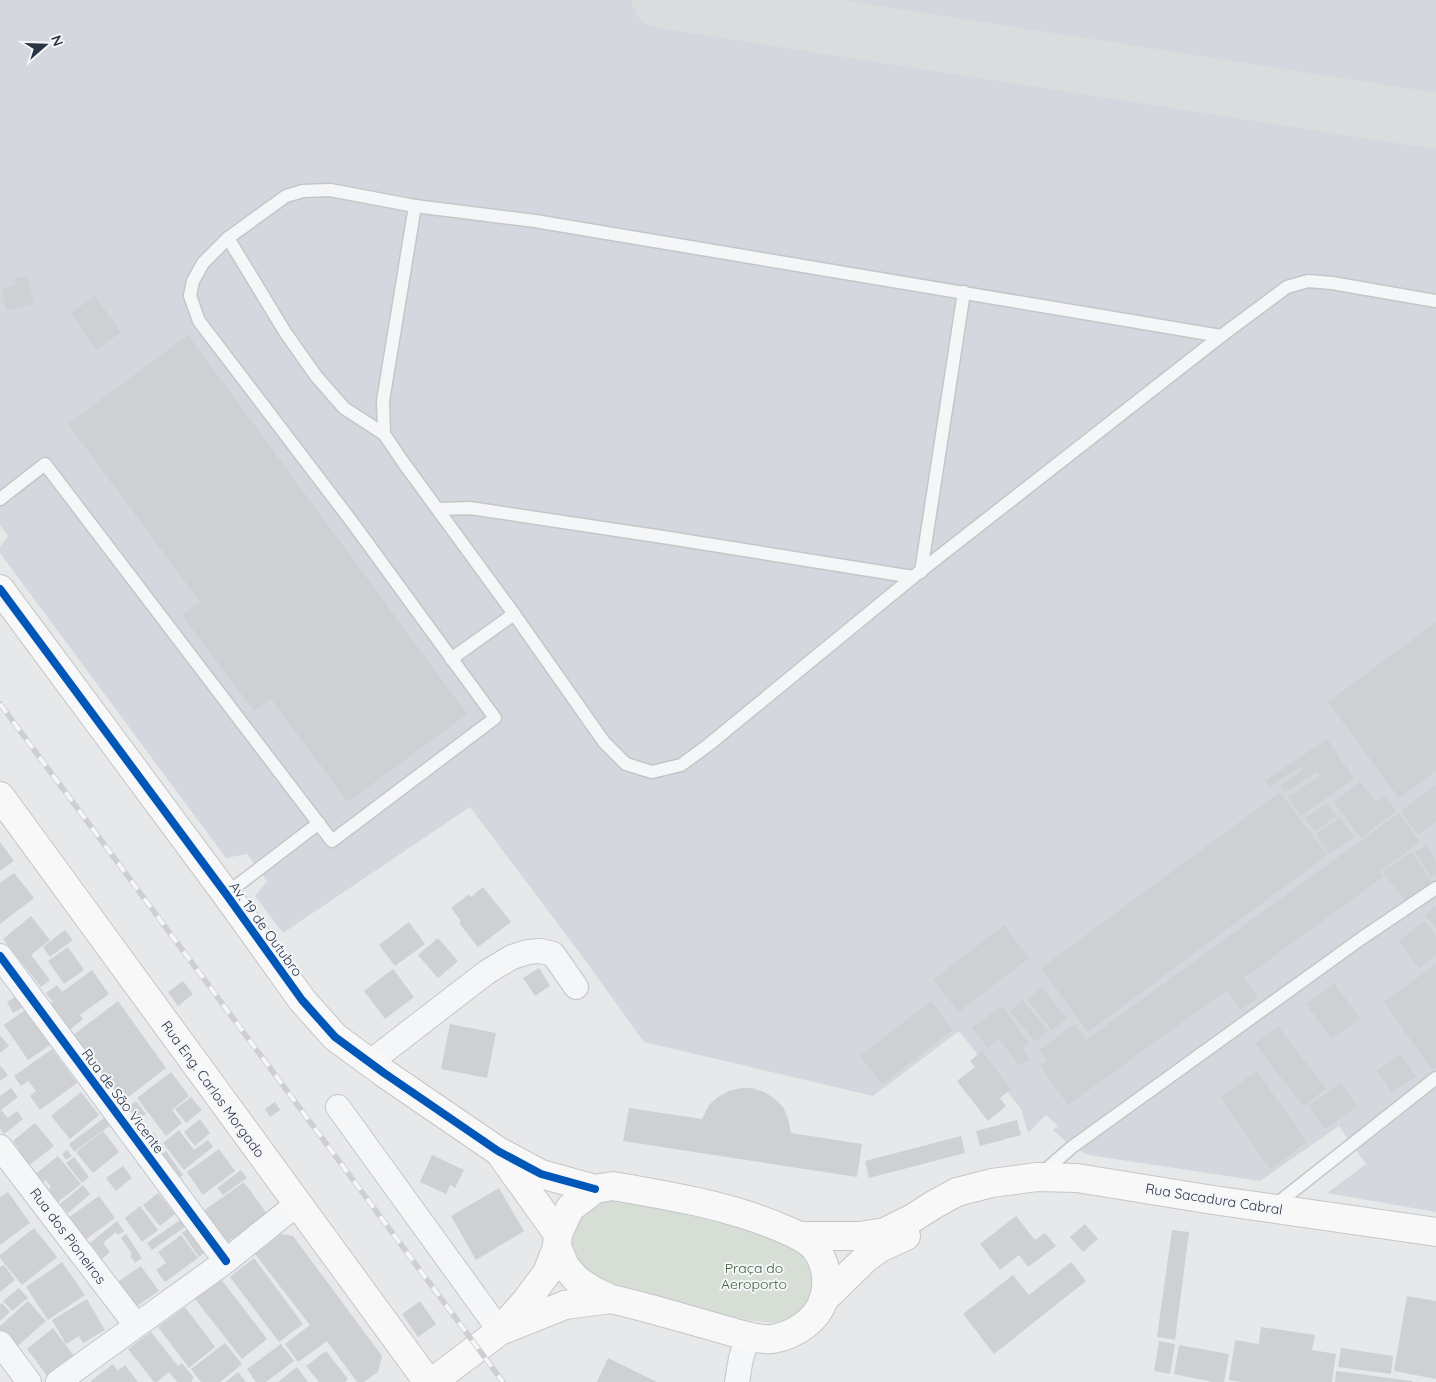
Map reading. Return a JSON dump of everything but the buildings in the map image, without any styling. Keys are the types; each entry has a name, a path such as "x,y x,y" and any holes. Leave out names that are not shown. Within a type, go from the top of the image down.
{"main road":[{"name":"Av. 19 de Outubro","path":"0,589 226,894 302,1000 335,1037 369,1063 498,1151 541,1174 594,1189"},
{"name":"Rua Eng. Carlos Morgado","path":"0,796 428,1382"},
{"path":"498,1151 558,1241 565,1266 577,1280 611,1299 748,1336 772,1339 796,1331 814,1318 824,1300 866,1258 880,1248 947,1216 992,1183"},
{"name":"Rua Sacadura Cabral","path":"801,1236 859,1236 885,1232 957,1192 992,1183 1037,1177 1077,1178 1436,1232"},
{"path":"432,1382 500,1331 526,1301 547,1273 570,1208 594,1189 613,1186 700,1203 765,1220 801,1236 814,1247 824,1264 827,1283 824,1300"},
{"path":"500,1331 565,1305 611,1299"}],"street":[{"path":"369,1063 487,972 512,957 528,952 541,951 553,954 576,987"},
{"name":"Rua de São Vicente","path":"0,956 226,1260"},
{"path":"338,1107 500,1331"},
{"name":"Rua dos Pioneiros","path":"0,1147 136,1325"},
{"path":"58,1382 226,1260 297,1204"},
{"path":"737,1382 748,1336"},
{"path":"0,1343 29,1382"}],"lane":[{"path":"0,498 45,464 332,841 495,718 352,522 199,321 190,296 193,281 203,263 228,238 286,196 303,191 330,190 415,206 535,221 1221,336"},
{"path":"384,434 383,401 415,206"},
{"path":"228,238 285,332 316,376 344,408 384,434 407,469 514,614 604,742 626,764 652,772 681,765 707,746 917,575 1221,336 1287,287 1308,281 1332,282 1436,301"},
{"path":"917,575 964,292"},
{"path":"438,509 480,509 917,575"},
{"path":"451,659 514,614"},
{"path":"226,894 319,823"},
{"path":"1037,1177 1080,1141 1354,944 1436,888"},
{"path":"1272,1208 1436,1078"}],"shaded area":[{"path":"0,0 1436,0 1436,1212 1327,1193 1366,1164 1339,1126 1260,1181 1089,1155 1072,1147 1053,1130 1058,1126 1046,1115 1028,1133 1021,1109 959,1031 873,1096 644,1042 470,807 283,933 255,896 267,881 247,854 226,858 0,553 0,547 8,536 0,525"}],"green space":[{"name":"Praça do Aeroporto","path":"606,1201 641,1204 774,1236 800,1249 807,1259 814,1279 810,1300 798,1315 774,1323 746,1320 628,1291 593,1278 571,1252 570,1226 596,1204"}],"taxiway":[{"path":"660,0 1436,121"}],"railway":[{"path":"0,704 503,1382"}],"cycle path":[{"path":"0,589 226,894 302,1000 335,1037 498,1151 541,1174 595,1189"},
{"path":"0,956 226,1261"}]}
